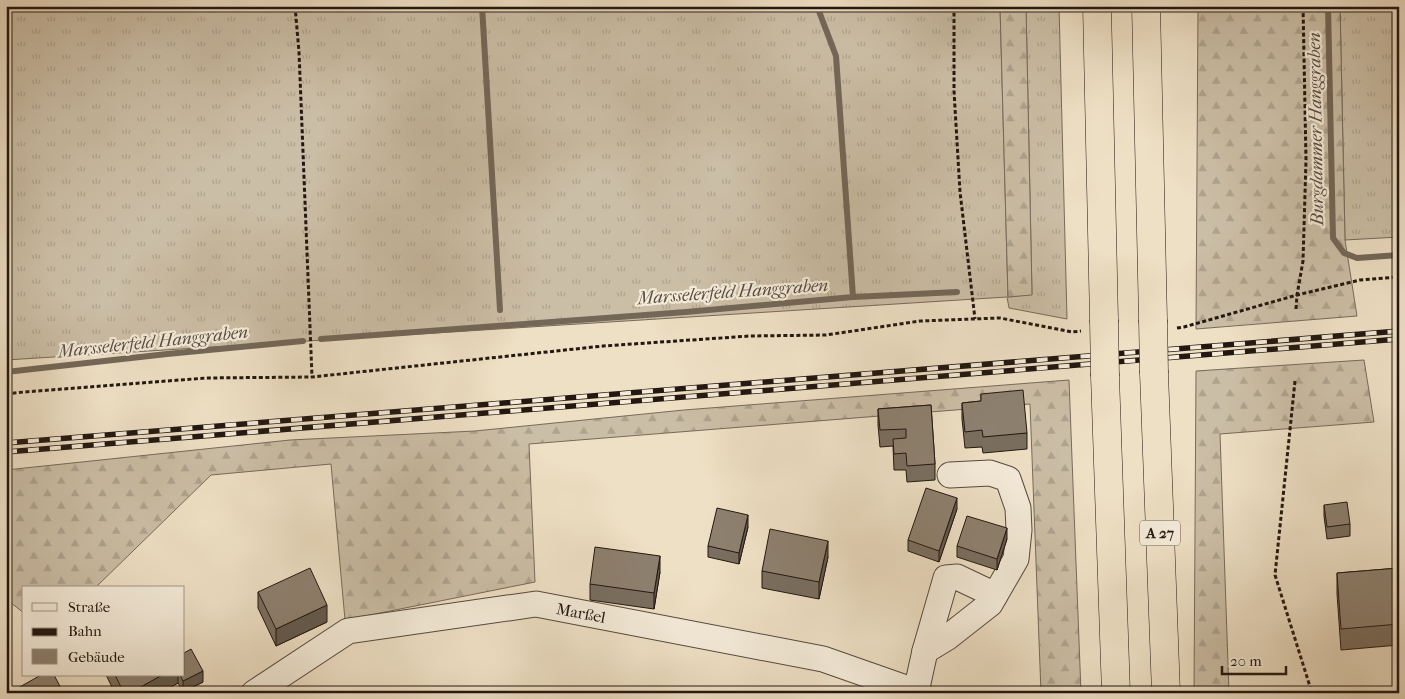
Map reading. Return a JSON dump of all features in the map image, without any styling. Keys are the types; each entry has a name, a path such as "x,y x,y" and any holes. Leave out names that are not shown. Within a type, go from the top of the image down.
{"highway":[{"path":"1097,6 1105,376 1116,693"},
{"name":"A 27","path":"1146,6 1154,373 1166,693"}],"street":[{"path":"926,651 948,637 990,604 1016,559 1020,530 1018,508 1008,479 990,473 950,475"},
{"path":"918,692 926,651 946,578 957,577 995,595"},
{"name":"Marßel","path":"254,693 348,631 536,604 823,659 918,692"}],"path":[{"path":"295,6 299,52 312,377"},
{"path":"6,394 206,378 312,377 602,346 750,336 826,335 920,321 975,319 960,192 954,91 954,6"},
{"path":"1296,309 1296,295 1303,261 1306,160 1303,6"},
{"path":"1296,295 1360,280 1399,277"},
{"path":"1295,381 1275,575 1312,693"}],"green space":[{"path":"6,6 1000,6 1008,297 1032,294 1026,6 1059,6 1067,319 1009,308 1007,297 6,360"},
{"path":"1000,6 1026,6 1032,295 1008,297"},
{"path":"1198,6 1340,6 1345,240 1357,316 1196,329"},
{"path":"1340,6 1399,6 1399,237 1345,240"},
{"path":"1364,360 1374,422 1220,434 1229,693 1194,693 1196,371"},
{"path":"1069,380 1081,693 1041,693 1030,404 529,444 535,582 345,620 331,464 211,475 97,586 22,586 22,611 6,599 6,470 290,440 475,431 684,410"}],"building":[{"path":"1023,390 1027,433 983,437 982,430 965,432 962,403 981,401 981,394"},
{"path":"931,405 935,464 907,466 906,453 894,454 893,439 906,438 906,429 880,430 878,409"},
{"path":"926,488 957,498 939,551 908,540"},
{"path":"1347,502 1350,524 1327,527 1324,505"},
{"path":"717,508 748,515 739,553 708,546"},
{"path":"967,516 1007,528 997,559 957,546"},
{"path":"770,529 828,541 819,582 762,571"},
{"path":"595,547 660,556 654,593 590,584"},
{"path":"310,568 327,605 276,629 258,592"},
{"path":"1399,568 1399,624 1341,629 1337,573"},
{"path":"191,649 203,671 183,681 180,676 185,676 185,652"},
{"path":"39,676 55,676 63,692 9,693"},
{"path":"116,676 160,676 130,693 124,693"}],"waterway":[{"path":"482,6 500,310"},
{"name":"Marsselerfeld Hanggraben","path":"321,339 686,312 853,297 836,56 817,6"},
{"name":"Burgdammer Hanggraben","path":"1328,6 1333,238 1344,253 1357,258 1399,255"},
{"path":"853,297 957,292"},
{"name":"Marsselerfeld Hanggraben","path":"6,372 303,341"}],"railway":[{"path":"6,443 1399,331"},
{"path":"6,452 1399,339"}]}
